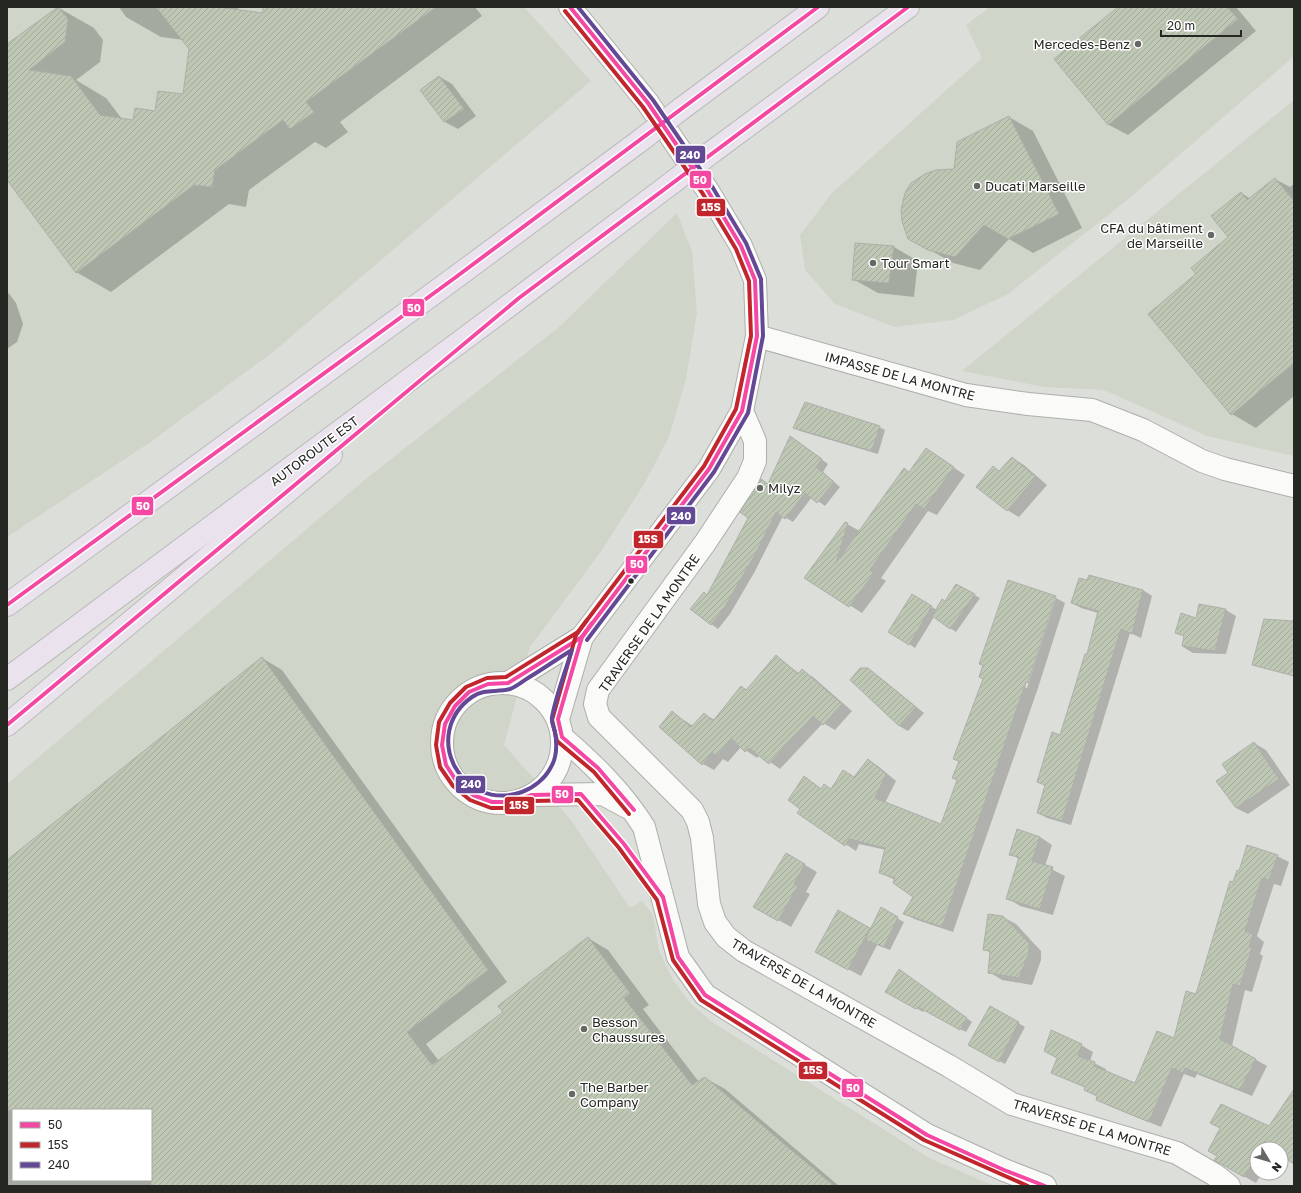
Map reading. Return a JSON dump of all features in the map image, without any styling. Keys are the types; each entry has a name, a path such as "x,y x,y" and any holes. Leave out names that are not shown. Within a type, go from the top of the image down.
{"highway":[{"path":"7,605 462,273 818,7"},
{"name":"AUTOROUTE EST","path":"7,679 908,7"},
{"path":"7,726 519,298"}],"street":[{"path":"508,682 582,637 709,469 742,411 757,336 755,280 741,246 708,191 648,103 570,7"},
{"name":"IMPASSE DE LA MONTRE","path":"757,336 966,395 1028,404 1092,410 1143,430 1202,461 1225,469 1294,486"},
{"name":"TRAVERSE DE LA MONTRE","path":"742,411 755,441 755,461 748,478 706,542 598,690 595,704 599,716 692,810 698,822 702,838 709,904 715,922 726,937 744,951 949,1066 1012,1104 1177,1153 1215,1175 1230,1186"},
{"path":"582,637 560,728 562,755 556,771 545,785 532,795 512,802 492,802 473,795 456,782 446,765 442,745 445,724 454,706 470,692 488,684 508,682 529,688 546,701 560,728 598,768 633,810 644,827 678,957 705,995 927,1135 1004,1170 1045,1186"},
{"path":"532,795 604,794 633,810"}],"shaded area":[{"path":"7,7 524,7 591,81 273,352 149,443 7,537"},
{"path":"990,7 1293,7 1294,55 1127,200 1008,294 953,320 895,327 835,304 805,270 800,235 832,193 982,58 966,25"},
{"name":"CFA du bâtiment de Marseille","path":"1294,100 1294,456 1207,436 1104,390 1045,387 962,371"},
{"path":"677,213 692,251 697,313 686,379 669,437 644,484 602,550 530,647 504,745 571,820 630,908 642,901 653,915 659,951 673,980 690,1003 712,1022 931,1159 995,1186 7,1186 7,784 362,482 558,328"}],"building":[{"path":"58,7 68,19 65,42 29,70 71,76 100,115 133,120 135,108 155,111 158,91 183,94 189,49 156,7 218,7 263,13 263,7 436,7 306,102 314,112 290,129 283,120 215,170 212,187 194,185 76,273 7,180 7,44"},
{"path":"1118,7 1227,7 1238,19 1108,125 1054,59"},
{"path":"439,76 464,109 444,122 420,90"},
{"name":"Ducati Marseille","path":"1009,116 1059,214 1008,239 984,225 955,257 928,250 908,239 902,221 901,210 905,193 911,183 925,174 936,170 954,169 957,142"},
{"path":"1275,178 1294,201 1294,363 1231,415 1148,314 1196,274 1191,268 1228,237 1211,216 1241,192 1247,200"},
{"name":"Tour Smart","path":"855,243 894,246 889,283 852,280"},
{"path":"805,402 880,426 872,451 793,428"},
{"path":"790,436 822,459 816,467 834,482 817,503 805,493 785,519 776,512 756,553 723,610 711,625 690,609 704,592 707,595 748,518 740,512 761,479 768,484"},
{"path":"926,448 954,467 924,509 916,504 870,570 874,573 849,607 804,578 845,522 848,523 836,563 904,468 909,472"},
{"path":"1012,457 1036,477 1007,511 976,487 993,466 999,471"},
{"path":"1089,575 1143,590 1132,634 1121,629 1062,821 1037,813 1045,785 1037,782 1052,732 1060,735 1085,654 1087,654 1098,611 1071,603 1079,578 1087,580"},
{"path":"1008,580 1056,596 1028,683 1026,682 942,927 903,914 913,897 893,883 895,878 879,873 885,848 849,839 845,846 797,813 800,809 788,800 804,776 821,789 824,784 831,789 843,770 854,777 868,759 886,774 875,798 941,824 957,780 952,778 959,761 953,759 983,679 979,677 983,665 979,664"},
{"path":"956,584 975,594 950,629 932,616 942,599 945,601"},
{"path":"912,594 932,606 909,645 888,632"},
{"path":"1199,604 1226,609 1215,651 1182,646 1184,636 1175,633 1181,613 1196,618"},
{"path":"1264,619 1294,621 1294,676 1252,665"},
{"path":"776,655 798,674 802,669 842,704 823,725 813,716 769,764 749,748 745,752 732,739 716,756 712,752 702,765 659,727 672,711 691,727 704,713 713,721 741,686 746,690"},
{"path":"262,657 488,970 407,1032 432,1065 503,1012 498,1006 588,937 630,993 624,998 692,1085 705,1077 834,1186 151,1186 152,1109 7,1110 7,860"},
{"path":"860,668 868,668 916,707 899,726 850,680"},
{"path":"1254,742 1279,779 1236,808 1216,781 1228,773 1222,764"},
{"path":"1017,829 1040,837 1032,861 1053,867 1040,909 1006,899 1019,857 1009,855"},
{"path":"1247,845 1278,855 1269,880 1262,878 1245,931 1253,934 1249,947 1252,948 1240,986 1233,984 1220,1039 1256,1059 1240,1090 1185,1068 1183,1073 1172,1068 1149,1122 1096,1100 1097,1096 1084,1090 1085,1087 1051,1073 1057,1058 1044,1051 1051,1030 1082,1044 1078,1056 1095,1062 1094,1066 1135,1083 1157,1031 1174,1038 1186,991 1196,994 1230,881 1233,882 1237,870 1239,871"},
{"path":"786,853 805,864 794,884 798,886 778,921 753,907"},
{"path":"881,907 898,917 884,947 865,940"},
{"path":"838,910 870,928 848,970 815,952"},
{"path":"988,914 1003,916 1029,943 1029,953 1019,978 988,973 990,951 983,950"},
{"path":"899,969 967,1018 960,1030 918,1007 916,1009 885,992"},
{"path":"990,1006 1019,1022 999,1062 968,1045"},
{"path":"1294,1089 1294,1164 1289,1161 1289,1141 1249,1141 1249,1169 1244,1177 1214,1160 1217,1156 1208,1151 1220,1128 1210,1123 1221,1104 1269,1126"}],"transit line":[{"name":"50","path":"570,7 648,103 708,191 741,246 755,280 757,336 742,411 709,469 582,637 508,683 488,684 469,692 455,706 445,724 442,745 446,765 457,782 473,795 492,802 512,802 532,795 581,794 624,844 663,897 678,957 705,995 927,1135 1004,1170 1045,1186"},
{"name":"240","path":"578,7 653,100 713,188 746,243 761,279 763,336 748,413 714,472 587,640"},
{"name":"50","path":"7,605 456,277 818,7"},
{"name":"50","path":"7,725 519,298 908,7"},
{"name":"15S","path":"565,11 643,107 703,194 736,249 749,281 751,336 736,409 704,466 578,632 506,677 487,678 466,687 450,703 439,722 436,745 440,767 453,786 470,800 491,808 512,808 533,801 578,800 619,848 657,900 673,960 701,1000 924,1140 1028,1186"},
{"name":"15S","path":"587,620 576,635 552,720 557,741 594,772 629,814"},
{"name":"50","path":"592,623 582,637 558,719 562,737 598,768 634,810"},
{"name":"240","path":"572,650 558,692 552,717 556,737 556,750 553,763 545,775 534,785 522,792 500,795 481,791 466,781 455,766 449,749 449,730 457,713 472,697 477,694 512,688 572,650"}],"place":[{"name":"Mercedes-Benz","path":"1138,44"},
{"name":"Ducati Marseille","path":"977,186"},
{"name":"CFA du bâtiment de Marseille","path":"1211,235"},
{"name":"Tour Smart","path":"873,263"},
{"name":"Milyz","path":"760,488"},
{"name":"Besson Chaussures","path":"584,1029"},
{"name":"The Barber Company","path":"572,1094"}]}
